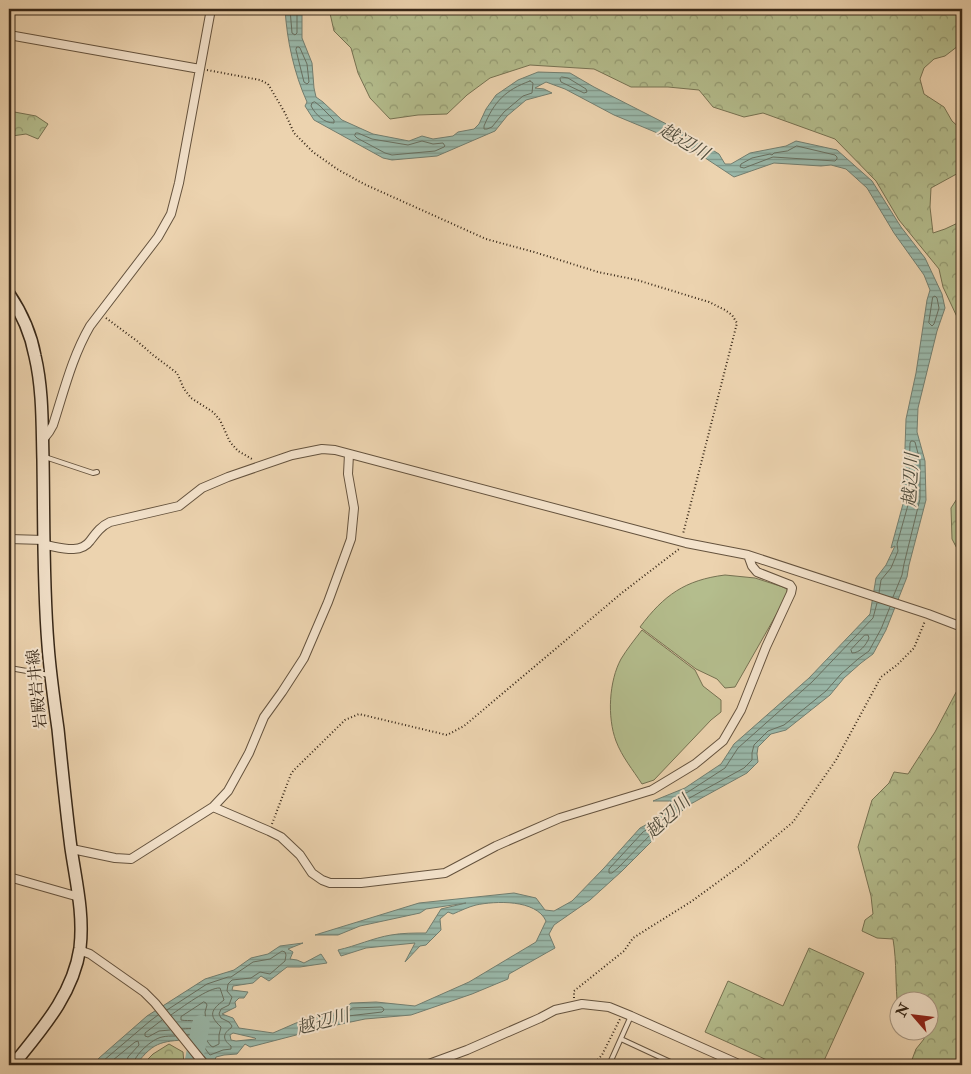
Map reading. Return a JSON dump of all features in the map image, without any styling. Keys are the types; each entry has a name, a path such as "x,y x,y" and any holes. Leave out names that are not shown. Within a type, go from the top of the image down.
{"main road":[{"name":"岩殿岩井線","path":"9,294 22,317 36,356 41,404 47,627 51,675 82,929 72,978 60,1002 14,1065"}],"street":[{"path":"42,441 52,425 81,341 90,326 158,237 171,214 179,183 211,9"},
{"path":"9,35 200,69"},
{"path":"9,539 74,549 83,547 88,544 102,526 110,522 179,506 202,488 228,477 292,454 322,448 684,542 748,555 962,626"},
{"path":"72,849 115,858 132,859 213,808 228,790 249,753 264,718 304,658 328,602 351,538 354,508 348,474 349,454"},
{"path":"213,808 269,830 281,837 300,855 312,874 322,880 330,883 361,883 445,873 496,846 560,818 652,790 695,764 723,741 741,710 766,647 791,593 792,588 790,585 757,572 752,566 748,555"},
{"path":"9,877 79,898"},
{"path":"79,950 90,954 144,992 205,1065"},
{"path":"426,1065 467,1050 555,1010 582,1004 609,1007 741,1065"}],"lane":[{"path":"43,456 93,473 97,472"},
{"path":"10,668 51,675"},
{"path":"608,1065 621,1039 627,1014"},
{"path":"621,1039 677,1065"}],"path":[{"path":"200,69 260,80 268,84 294,132 313,152 337,170 373,188 486,239 598,272 637,280 709,302 732,315 737,323 684,542 464,726 447,735 359,714 345,720 291,774 269,830"},
{"path":"99,314 137,340 177,373 184,389 191,398 213,412 220,420 230,442 238,451 263,465"},
{"path":"573,1005 574,991 624,951 633,938 692,901 744,863 793,822 836,760 881,677 897,665 914,648 928,614"},
{"path":"593,1065 602,1055 627,1014"}],"green space":[{"path":"329,9 839,9 840,12 855,9 962,9 962,45 945,56 934,59 924,68 920,79 924,94 944,107 952,121 962,130 962,171 931,188 930,207 933,233 962,221 962,321 958,319 943,287 939,269 899,220 876,181 835,139 763,113 744,117 713,107 699,90 668,87 631,87 594,69 530,65 490,78 467,95 447,114 418,115 390,119 370,98 358,73 351,48 334,31"},
{"path":"9,111 36,116 48,124 38,139 26,134 12,136 9,153"},
{"path":"962,491 962,558 952,539 951,508"},
{"path":"725,575 755,578 783,587 787,589 788,594 735,687 725,688 717,679 696,669 640,627 658,606 676,591 698,581"},
{"path":"642,630 695,670 703,686 721,700 721,712 711,720 654,780 642,784 618,747 613,731 610,710 612,688 617,668 623,655"},
{"path":"962,681 962,1065 910,1065 916,1049 922,1042 938,1042 938,992 897,992 893,939 877,938 862,931 865,920 873,914 871,896 858,847 872,800 889,783 894,772 908,774 935,732"},
{"path":"809,948 864,973 822,1065 778,1065 705,1032 728,981 783,1006"},
{"path":"169,1044 183,1052 183,1065 142,1065 153,1054"}],"water":[{"name":"越辺川","path":"285,9 302,9 302,38 312,63 316,97 342,120 373,134 409,141 422,136 433,139 453,136 458,132 474,129 496,95 518,80 538,72 570,73 688,135 719,154 725,164 731,164 750,153 786,146 796,141 837,150 872,181 901,227 925,258 942,294 945,308 937,331 918,408 917,432 925,461 926,500 907,577 886,630 873,654 844,678 830,695 786,730 771,734 758,747 758,762 747,773 687,806 590,900 554,925 549,934 555,948 509,974 508,979 472,994 411,1015 365,1019 250,1047 245,1044 237,1054 216,1057 213,1065 195,1045 193,1039 161,1043 149,1050 136,1065 93,1065 147,1016 205,979 234,970 251,958 268,954 280,946 303,943 288,949 293,952 290,959 304,963 321,954 327,963 287,967 269,981 261,976 253,983 233,986 232,990 248,992 244,998 239,998 235,1002 236,1007 222,1014 233,1018 239,1028 273,1033 296,1023 343,1010 351,1003 376,1002 415,1006 469,982 536,942 546,921 534,909 514,903 476,905 453,914 448,912 440,919 441,930 426,945 420,946 405,962 415,943 366,948 341,956 338,950 391,935 426,933 441,909 466,903 426,909 420,913 360,926 338,935 315,935 419,903 514,893 536,898 545,910 554,911 572,901 640,828 655,820 671,801 653,801 685,788 721,764 734,744 809,678 870,614 876,578 886,565 895,546 891,548 903,504 906,419 930,290 924,275 894,233 867,188 846,169 831,165 774,163 734,177 684,144 614,115 565,89 546,82 535,88 544,89 552,93 526,100 507,116 495,131 437,156 392,160 383,158 314,120 305,106 307,102 289,45","holes":["233,1033 255,1038 236,1041 231,1040 230,1035"]}],"waterway":[{"path":"193,1065 201,1024"}]}
